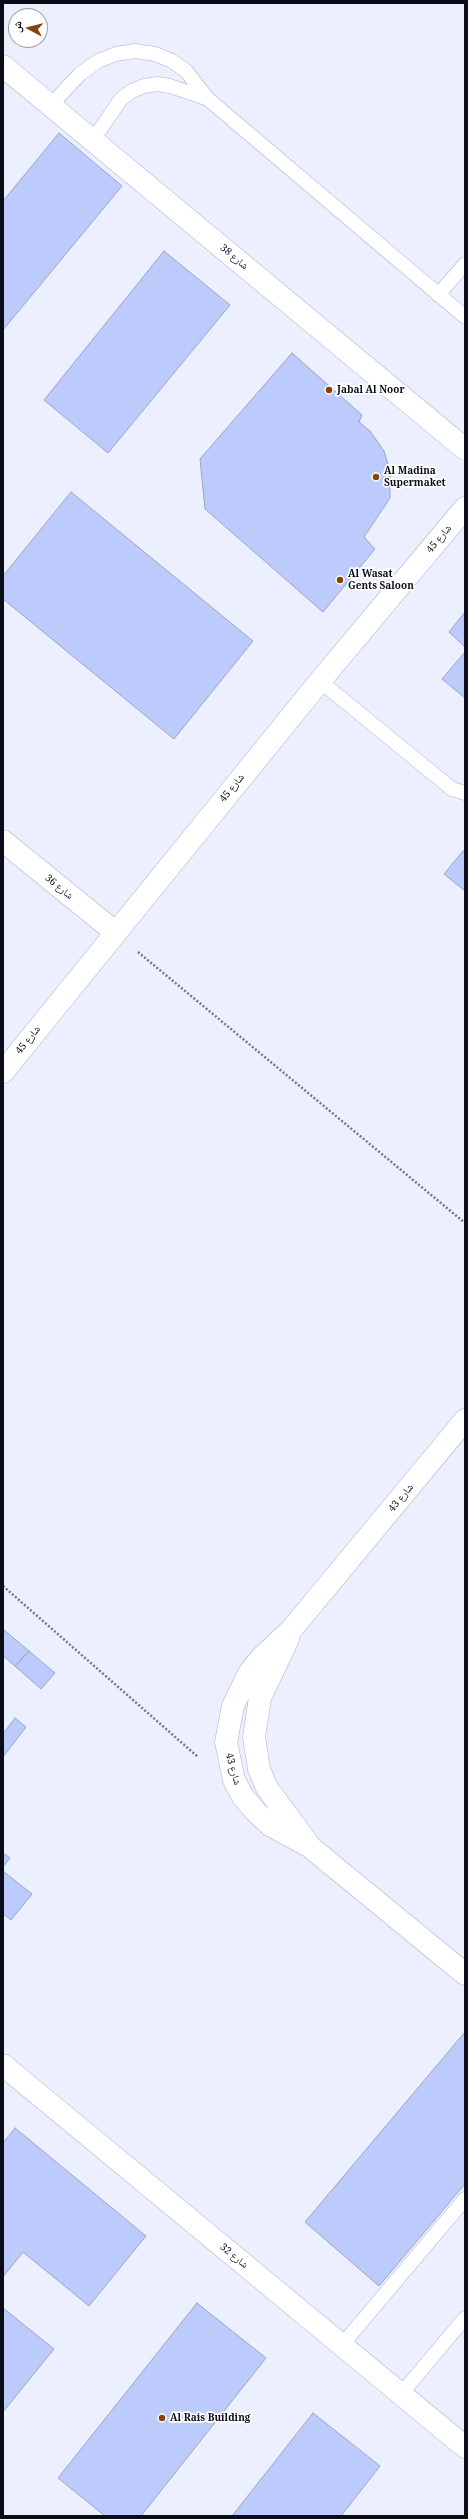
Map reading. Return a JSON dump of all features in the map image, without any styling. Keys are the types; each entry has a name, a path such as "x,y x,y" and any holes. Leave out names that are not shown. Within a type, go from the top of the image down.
{"street":[{"name":"شارع 38","path":"3,66 465,449"},
{"name":"شارع 45","path":"3,1072 320,681 465,508"},
{"name":"شارع 36","path":"3,841 115,932"},
{"name":"شارع 43","path":"465,1420 291,1630 261,1658 240,1688 228,1723 226,1742 234,1780 243,1797 256,1812 270,1825 309,1846 465,1974"},
{"name":"شارع 32","path":"3,2065 465,2447"}],"lane":[{"path":"50,106 80,74 98,61 116,54 135,51 155,54 172,61 186,71 208,99 465,318"},
{"path":"93,140 121,99 132,91 144,86 157,84 170,86 208,99"},
{"path":"438,295 465,264"},
{"path":"320,681 452,789 465,793"},
{"path":"342,2344 465,2199"},
{"path":"401,2394 465,2318"}],"path":[{"path":"115,932 465,1223"},
{"path":"3,1586 202,1761"}],"building":[{"path":"59,133 122,186 3,330 3,201"},
{"path":"164,251 230,305 108,453 44,400"},
{"path":"292,353 362,415 359,422 370,431 384,451 390,471 390,498 364,537 375,549 323,612 205,509 200,459"},
{"path":"71,492 253,641 174,739 3,599 3,576"},
{"path":"465,612 465,647 449,632"},
{"path":"465,652 465,698 442,679"},
{"path":"463,851 465,852 465,891 444,874"},
{"path":"3,1629 29,1651 15,1666 3,1656"},
{"path":"29,1651 55,1673 41,1689 15,1666"},
{"path":"15,1718 26,1727 3,1757 3,1734"},
{"path":"3,1853 10,1858 3,1867"},
{"path":"3,1871 32,1894 11,1920 3,1914"},
{"path":"465,2032 465,2184 379,2286 305,2222"},
{"path":"15,2128 146,2236 89,2306 23,2252 3,2277 3,2143"},
{"name":"Al Rais Building","path":"197,2303 266,2358 141,2516 105,2516 58,2478"},
{"path":"3,2308 54,2349 3,2412"},
{"path":"313,2413 380,2466 341,2516 232,2516"}],"place":[{"name":"Jabal Al Noor","path":"329,390"},
{"name":"Al Madina Supermaket","path":"376,477"},
{"name":"Al Wasat Gents Saloon","path":"340,580"},
{"name":"Al Rais Building","path":"162,2418"}]}
